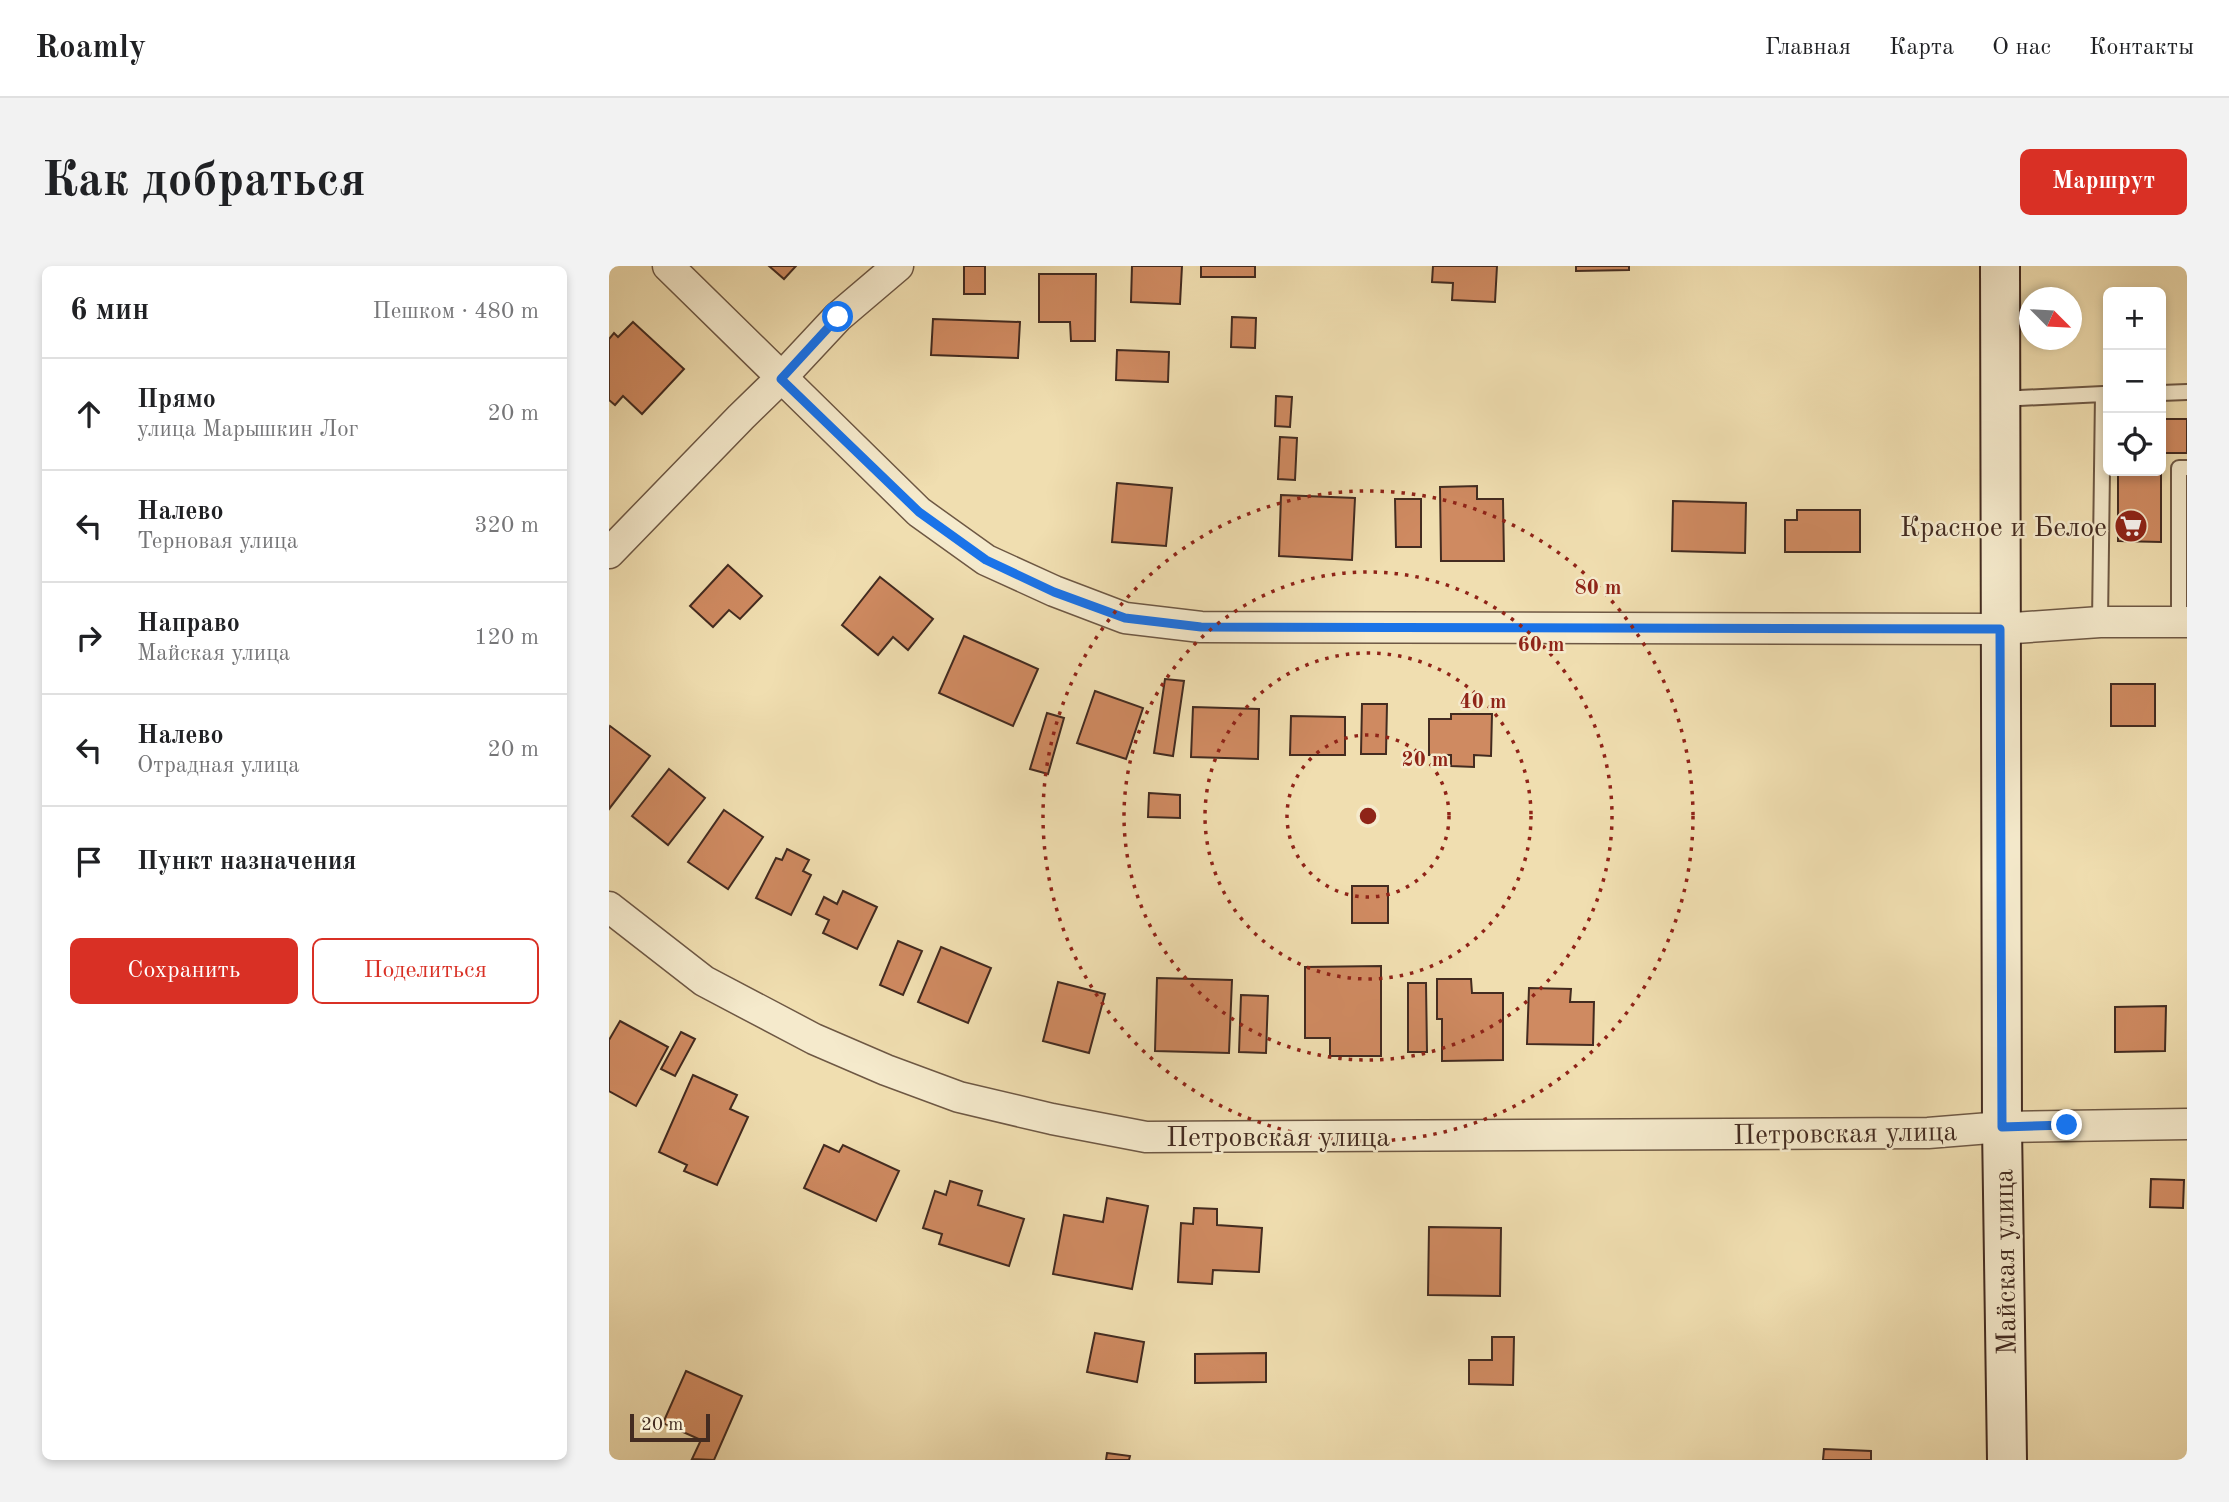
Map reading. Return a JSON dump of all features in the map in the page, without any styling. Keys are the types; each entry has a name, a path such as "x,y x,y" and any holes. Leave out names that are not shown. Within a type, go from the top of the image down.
{"street":[{"path":"668,266 919,512 986,560 1054,592 1125,618 1201,627 2000,629 2100,622 2183,622"},
{"path":"609,553 781,379 838,317 898,266"},
{"name":"Майская улица","path":"2000,266 2002,1127 2007,1460"},
{"name":"Петровская улица","path":"609,907 704,981 826,1044 959,1097 1146,1137 1927,1133 2002,1127 2187,1124"}],"lane":[{"path":"2166,393 2187,392"},
{"path":"2000,399 2103,394"},
{"path":"2100,622 2106,413"},
{"path":"2183,622 2179,468 2187,468"}],"building":[{"path":"769,266 796,266 784,279"},
{"path":"964,266 985,266 985,294 964,294"},
{"path":"1132,266 1182,266 1180,304 1131,302"},
{"path":"1201,266 1255,266 1255,277 1201,277"},
{"path":"1433,266 1497,266 1495,302 1452,300 1453,283 1432,282"},
{"path":"1576,266 1629,266 1629,270 1576,271"},
{"path":"1039,274 1096,274 1095,341 1071,341 1070,322 1039,322"},
{"path":"1232,317 1256,318 1255,348 1231,347"},
{"path":"933,319 1020,322 1018,358 931,355"},
{"path":"633,322 684,369 642,414 623,396 615,405 609,400 609,339 614,333 618,337"},
{"path":"1117,350 1169,352 1168,382 1116,380"},
{"path":"1276,396 1292,397 1290,427 1275,426"},
{"path":"2166,419 2187,419 2187,453 2166,453"},
{"path":"1280,437 1297,438 1295,480 1278,479"},
{"path":"2118,476 2161,476 2161,542 2118,541"},
{"path":"1117,483 1172,488 1166,546 1112,542"},
{"path":"1477,486 1477,499 1503,499 1504,561 1441,561 1440,487"},
{"path":"1281,495 1355,498 1352,560 1279,556"},
{"path":"1395,499 1421,499 1421,547 1396,547"},
{"path":"1673,501 1746,503 1745,553 1672,551"},
{"path":"1797,510 1860,510 1860,552 1785,552 1785,520 1797,520"},
{"path":"728,565 762,596 740,619 729,610 713,627 690,606"},
{"path":"880,577 933,619 908,650 893,637 878,655 842,625"},
{"path":"964,636 1038,669 1013,726 939,693"},
{"path":"1165,679 1184,681 1173,756 1154,753"},
{"path":"2111,684 2155,684 2155,726 2111,726"},
{"path":"1095,691 1143,708 1126,759 1077,743"},
{"path":"1362,704 1387,704 1386,754 1361,754"},
{"path":"1193,707 1259,709 1258,759 1191,757"},
{"path":"1047,713 1064,718 1048,774 1030,769"},
{"path":"1451,714 1492,714 1491,756 1474,755 1474,767 1451,766 1451,755 1429,755 1429,719 1451,719"},
{"path":"1291,716 1345,717 1345,755 1290,755"},
{"path":"610,726 650,756 609,809 609,728"},
{"path":"669,769 705,798 668,845 632,816"},
{"path":"1149,793 1180,795 1180,818 1148,817"},
{"path":"724,810 763,837 728,889 688,862"},
{"path":"787,849 809,860 803,871 811,875 791,915 756,898 776,858 782,860"},
{"path":"1352,886 1388,886 1388,923 1352,923"},
{"path":"843,891 877,907 857,949 823,933 829,920 816,914 824,897 837,904"},
{"path":"898,941 922,951 903,995 880,985"},
{"path":"941,947 991,968 968,1023 918,1002"},
{"path":"1381,966 1381,1056 1330,1056 1330,1038 1305,1038 1305,967"},
{"path":"1157,978 1232,980 1229,1053 1155,1051"},
{"path":"1437,979 1471,979 1472,993 1503,993 1503,1060 1442,1061 1442,1019 1437,1019"},
{"path":"1058,982 1105,994 1089,1053 1043,1041"},
{"path":"1408,983 1426,983 1427,1052 1408,1052"},
{"path":"1529,988 1571,989 1570,1002 1594,1002 1593,1045 1527,1044"},
{"path":"1241,995 1268,996 1266,1053 1239,1052"},
{"path":"2166,1006 2165,1051 2115,1052 2115,1007"},
{"path":"620,1021 668,1047 636,1106 609,1091 609,1040"},
{"path":"681,1032 695,1039 675,1076 661,1069"},
{"path":"693,1075 737,1095 730,1109 748,1117 717,1185 684,1171 687,1165 659,1152"},
{"path":"824,1145 839,1152 843,1145 899,1171 876,1221 804,1188"},
{"path":"2151,1179 2184,1180 2183,1208 2150,1207"},
{"path":"950,1181 982,1191 978,1205 1024,1219 1009,1266 939,1244 942,1234 923,1228 935,1191 946,1195"},
{"path":"1107,1198 1148,1206 1132,1289 1053,1274 1064,1215 1103,1222"},
{"path":"1194,1208 1217,1209 1217,1225 1262,1228 1259,1272 1213,1270 1212,1284 1178,1282 1181,1223 1193,1224"},
{"path":"1429,1227 1501,1228 1500,1296 1428,1295"},
{"path":"1095,1333 1144,1342 1137,1382 1087,1372"},
{"path":"1492,1337 1514,1337 1513,1385 1469,1384 1469,1360 1492,1360"},
{"path":"1266,1353 1266,1382 1195,1383 1195,1354"},
{"path":"686,1371 742,1396 714,1460 692,1459 701,1440 663,1423"},
{"path":"1824,1449 1871,1451 1871,1460 1823,1460"},
{"path":"1107,1453 1130,1456 1129,1460 1106,1460"}],"place":[{"name":"Красное и Белое","path":"2131,526"}],"route":[{"path":"838,317 781,379 919,512 986,560 1054,592 1125,618 1201,627 2000,629 2002,1127 2067,1125"}]}
